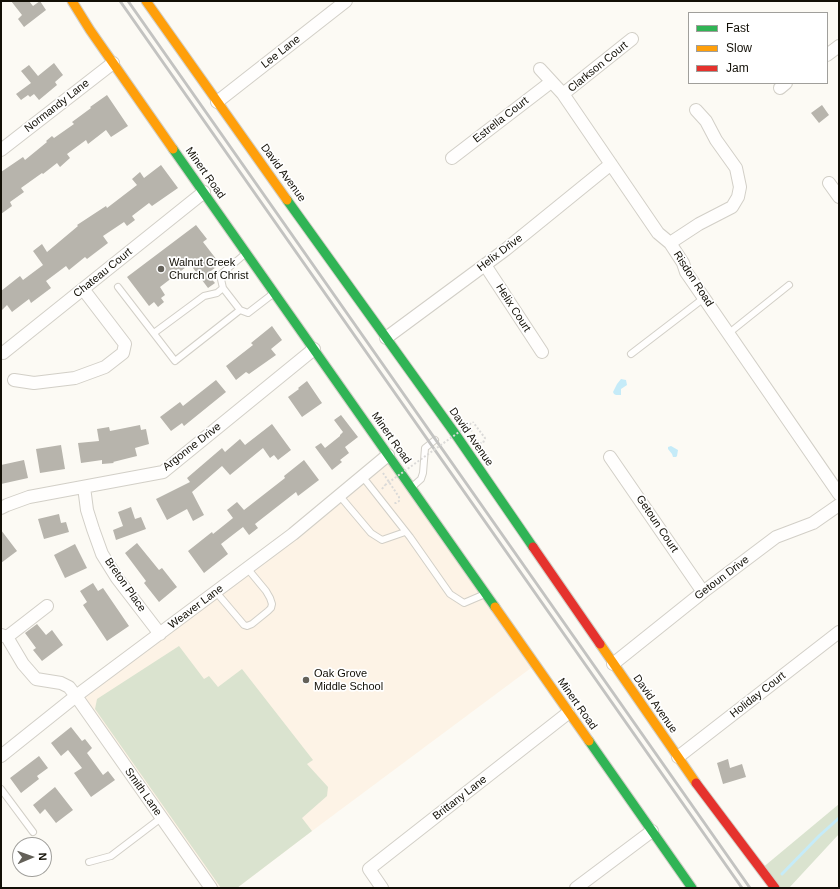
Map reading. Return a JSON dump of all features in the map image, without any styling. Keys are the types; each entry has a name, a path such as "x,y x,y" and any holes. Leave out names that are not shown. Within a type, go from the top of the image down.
{"street":[{"name":"Minert Road","path":"72,1 113,63 692,888"},
{"name":"David Avenue","path":"146,1 456,435 678,758 775,888"},
{"name":"Lee Lane","path":"217,102 346,1"},
{"name":"Clarkson Court","path":"563,94 632,39"},
{"path":"828,54 839,46"},
{"name":"Normandy Lane","path":"1,150 113,63"},
{"name":"Risdon Road","path":"540,69 550,82 563,94 658,233 670,243 686,272 839,494"},
{"name":"Estrella Court","path":"452,158 550,82"},
{"path":"670,243 699,224 732,207 738,197 740,187 736,168 716,140 706,121 696,110"},
{"name":"Helix Drive","path":"386,338 505,250 611,164"},
{"path":"829,183 839,197"},
{"name":"Chateau Court","path":"1,352 3,353 204,192"},
{"name":"Helix Court","path":"485,264 542,352"},
{"path":"14,380 34,383 75,378 105,367 123,353 125,344 83,289"},
{"name":"Argonne Drive","path":"1,508 29,497 163,472 314,349"},
{"name":"Weaver Lane","path":"1,756 76,696 293,534 388,455"},
{"name":"Getoun Court","path":"610,457 703,592"},
{"name":"Breton Place","path":"84,487 87,510 92,529 102,554 117,578 160,634"},
{"name":"Getoun Drive","path":"613,664 703,592 776,537 813,523 839,505"},
{"path":"4,636 47,606"},
{"name":"Holiday Court","path":"678,758 839,632"},
{"name":"Smith Lane","path":"4,636 23,664 36,679 61,683 69,687 211,888"},
{"name":"Brittany Lane","path":"382,888 369,869 568,713"},
{"path":"576,888 652,831"}],"lane":[{"path":"247,253 220,274 223,288 240,310 248,312 275,293"},
{"path":"729,334 789,285"},
{"path":"118,287 175,361 240,310"},
{"path":"154,333 204,296 217,293 223,288"},
{"path":"631,354 704,298"},
{"path":"411,488 421,479 423,473 425,448 435,440"},
{"path":"362,476 406,532 450,594 464,603 485,594"},
{"path":"339,495 371,533 382,540 406,532"},
{"path":"216,592 244,625 252,624 268,611 272,604 266,591 247,568"},
{"path":"1,789 33,832"},
{"path":"89,862 111,856 161,818"}],"path":[{"path":"385,493 381,488 385,485 473,422 485,438 483,442 479,443 466,422 462,425 465,429 456,435"},
{"path":"377,464 399,498 399,501 393,503"}],"shaded area":[{"name":"Oak Grove Middle School","path":"388,455 535,665 237,888 211,888 76,696"}],"green space":[{"path":"179,646 204,679 209,676 218,687 242,669 313,760 307,764 328,787 327,796 302,818 312,831 237,888 221,888 95,709 97,699"},
{"path":"839,804 839,834 789,888 775,888 761,869"}],"water":[{"path":"621,379 626,380 627,385 621,389 621,395 616,395 613,392"},
{"path":"671,446 678,450 676,457 673,457 668,449 668,447"}],"building":[{"path":"11,1 29,1 33,6 40,1 46,10 24,27 18,19 22,15"},
{"path":"54,63 63,75 55,82 57,85 39,100 34,94 30,97 28,95 21,100 16,94 31,83 21,71 29,65 38,76"},
{"path":"107,95 128,126 111,137 106,130 88,144 86,140 67,154 70,158 60,167 57,163 21,188 24,192 10,202 12,206 1,214 1,172 23,157 25,160 52,136 54,138 74,124 72,122"},
{"path":"822,105 829,115 819,123 811,113"},
{"path":"161,165 178,188 152,206 149,203 132,216 135,220 127,226 124,222 103,236 108,243 87,259 85,257 69,270 66,266 46,281 51,288 31,303 29,299 12,312 7,305 1,311 1,291 20,276 23,280 43,265 33,251 42,244 47,252 78,226 77,225 106,206 107,208 137,185 132,179 140,172 144,178"},
{"name":"Walnut Creek Church of Christ","path":"196,225 207,239 203,242 220,264 207,274 215,283 208,288 190,264 160,287 165,295 161,298 164,302 158,307 154,302 149,306 127,277"},
{"path":"272,326 282,340 271,349 276,355 249,374 246,372 236,380 226,366 253,345 251,343"},
{"path":"216,380 226,392 184,426 182,423 171,431 160,417 180,402 183,406"},
{"path":"307,381 322,403 302,417 288,397"},
{"path":"341,415 358,437 345,447 349,453 340,460 342,462 332,470 315,447 321,443 325,448 340,436 343,432 334,420"},
{"path":"272,424 291,450 278,460 274,455 270,458 263,448 230,475 222,466 192,492 204,515 193,521 187,509 167,520 156,499 190,482 187,478 222,448 225,452 240,439 245,445"},
{"path":"140,425 141,430 146,429 149,444 135,448 137,456 113,462 114,463 102,464 102,460 81,463 78,443 99,441 97,429 109,427 110,431"},
{"path":"61,445 65,469 40,473 36,449"},
{"path":"24,460 28,478 1,484 1,465"},
{"path":"304,460 319,480 298,496 296,492 255,524 258,528 249,535 243,527 221,544 228,554 204,573 188,551 233,518 227,510 237,502 244,510 285,478 284,476"},
{"path":"131,507 135,519 141,517 146,529 116,540 113,530 123,526 118,512"},
{"path":"59,514 61,523 66,522 69,532 44,539 38,519"},
{"path":"1,530 17,551 1,563"},
{"path":"137,543 159,570 162,568 177,587 159,602 144,583 146,581 125,553"},
{"path":"75,544 87,568 65,578 54,555"},
{"path":"93,583 98,591 103,588 129,626 107,641 83,605 87,602 80,591"},
{"path":"37,624 46,635 52,630 63,645 42,661 33,650 36,648 25,633"},
{"path":"71,727 82,741 85,739 92,748 87,753 103,775 108,771 115,780 91,797 74,773 82,768 68,750 61,756 51,743"},
{"path":"39,756 48,768 37,776 39,779 21,793 10,778"},
{"path":"728,759 730,768 742,764 746,777 723,784 717,763"},
{"path":"55,787 73,810 56,823 45,809 40,814 33,805"}],"waterway":[{"path":"782,874 839,818"}],"railway":[{"path":"120,1 742,888"},
{"path":"128,1 750,888"}],"traffic: fast":[{"path":"173,149 495,607"},
{"path":"287,200 456,435 533,547"},
{"path":"589,741 692,888"}],"traffic: slow":[{"path":"72,1 90,30 173,149"},
{"path":"146,1 287,200"},
{"path":"495,607 589,741"},
{"path":"600,644 696,783"}],"traffic: jam":[{"path":"533,547 600,644"},
{"path":"696,783 775,888"}],"place":[{"name":"Walnut Creek Church of Christ","path":"161,269"},
{"name":"Oak Grove Middle School","path":"306,680"}]}
